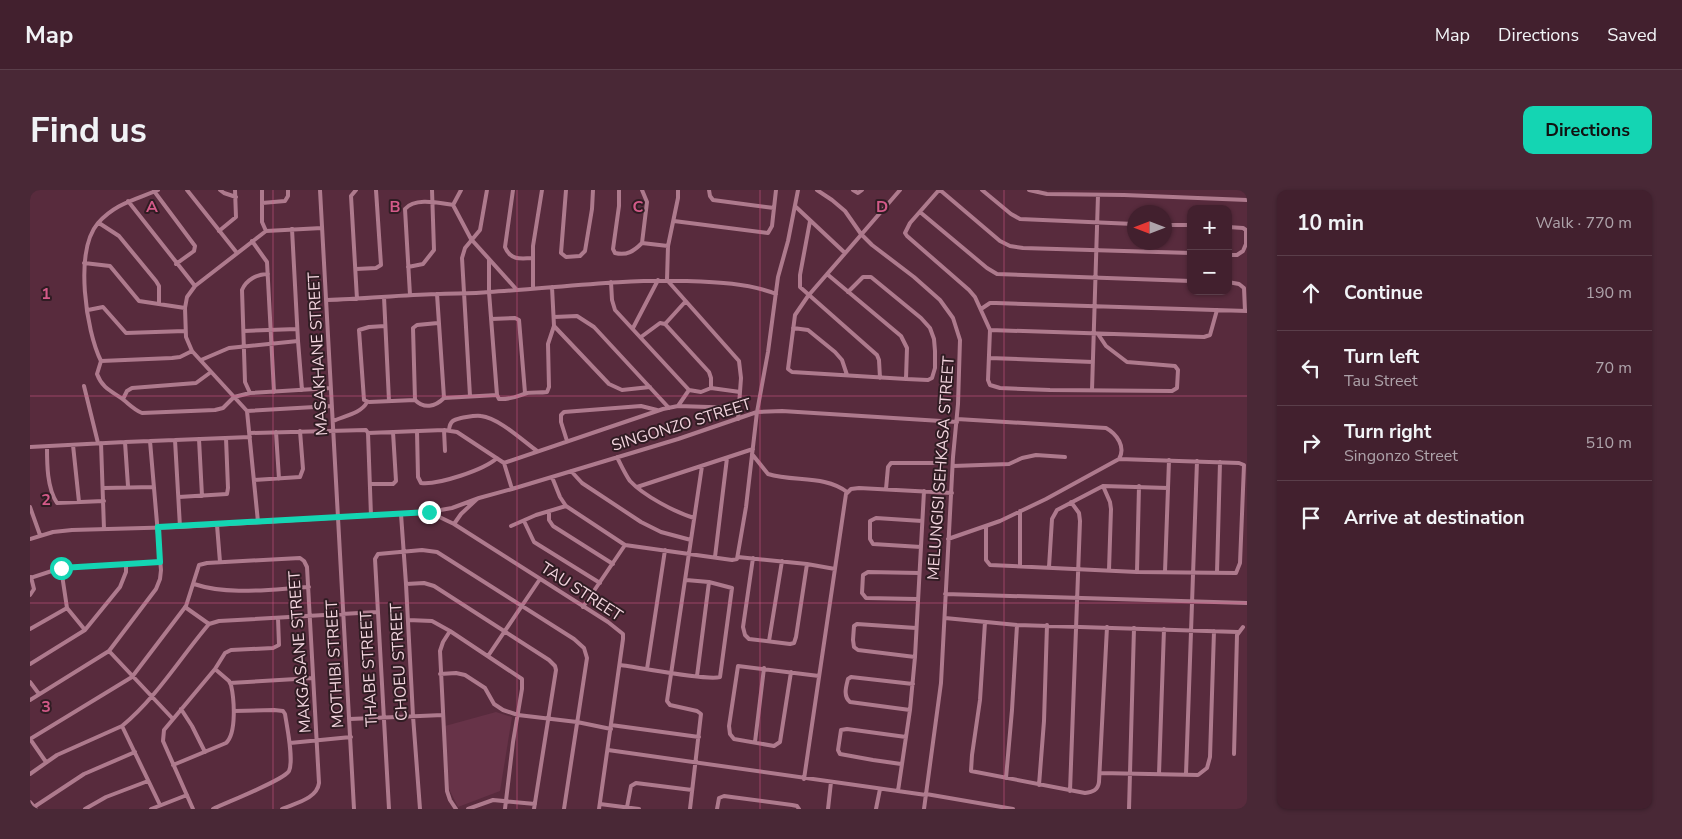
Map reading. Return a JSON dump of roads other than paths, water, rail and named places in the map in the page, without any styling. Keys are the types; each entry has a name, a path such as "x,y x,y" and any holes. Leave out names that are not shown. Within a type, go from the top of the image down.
{"street":[{"path":"187,190 237,253"},
{"path":"220,190 236,197"},
{"path":"220,231 236,217 235,190"},
{"path":"262,190 262,222 266,231"},
{"path":"262,203 285,201 288,196 288,190"},
{"name":"MASAKHANE STREET","path":"320,190 338,517"},
{"path":"356,190 351,196 357,299"},
{"path":"356,269 378,268 381,265 376,190"},
{"path":"408,267 423,264 434,250 432,190"},
{"path":"453,205 461,190"},
{"path":"470,396 462,258 464,250 471,239 480,230 487,190"},
{"path":"513,190 505,247 507,252 514,258 532,258"},
{"path":"533,288 532,258 542,190"},
{"path":"566,190 561,253 566,257 580,256 585,252 593,190"},
{"path":"619,190 614,251 618,254 627,254 642,243 668,246"},
{"path":"642,190 646,198 647,208 642,243"},
{"path":"678,190 674,221 668,246 667,280 739,361 741,370 738,419"},
{"path":"709,190 713,200 774,208"},
{"path":"674,221 766,233 771,230 776,190"},
{"path":"738,557 757,412 780,267 796,207 798,190"},
{"name":"MELUNGISI SEHKASA STREET","path":"817,190 845,211 861,234 946,307 953,318 960,340 941,683 924,809"},
{"path":"853,190 858,193 862,190"},
{"path":"848,292 862,277 872,277 917,314 930,328 934,339 933,377 928,380 880,378 792,372 789,370 788,359 795,315 808,296 900,190"},
{"path":"1096,334 1106,346 1127,362 1175,366 1178,370 1179,382 1177,388 1172,391 996,388 988,383 990,330 973,294 907,236 907,228 940,190 1007,245 1023,248 1187,253"},
{"path":"982,190 1020,220 1127,224"},
{"path":"1028,190 1047,194 1247,200"},
{"path":"176,264 194,251 195,246 156,191 117,206 94,229 85,254 84,263 88,310 91,334 102,361 97,374 100,381 114,395 123,399 142,413 219,410 234,397 250,393 332,388"},
{"path":"1092,390 1096,334 1094,306 1098,195"},
{"path":"128,201 195,286"},
{"path":"410,295 406,209 408,206 416,203 432,202 453,205"},
{"path":"453,205 471,239 517,290"},
{"path":"796,207 846,253"},
{"path":"920,212 994,273 1187,281"},
{"path":"810,220 799,282 800,288 877,355 880,378"},
{"path":"99,223 119,236 156,280 159,286 159,304"},
{"path":"1172,224 1187,225"},
{"path":"1232,227 1243,228 1246,230 1247,236 1244,252 1232,255"},
{"path":"258,522 247,411 192,350 185,331 187,297 195,286 266,231 322,228"},
{"path":"292,229 302,390"},
{"path":"252,241 265,259 268,274 274,392"},
{"path":"489,260 489,292 497,395 499,399 546,392 548,389 548,344 554,326 552,287"},
{"path":"84,263 110,266 138,301 185,308"},
{"path":"250,393 245,382 242,288 255,276 268,274"},
{"path":"827,274 902,336 907,348 906,379"},
{"path":"327,300 489,292 658,280 728,283 764,289 776,294"},
{"path":"633,328 658,280"},
{"path":"611,282 614,306 621,317 689,390 701,392 711,388 740,392"},
{"path":"981,309 991,303 1246,311 1245,293 1242,285 1232,283"},
{"path":"437,294 444,398"},
{"path":"384,297 389,401"},
{"path":"666,324 685,302"},
{"path":"88,310 103,307 126,333 185,331"},
{"path":"990,330 1208,337 1212,331 1217,310"},
{"path":"554,317 577,316 594,326 669,408"},
{"path":"491,319 515,318 520,322 525,394"},
{"path":"415,400 412,328 417,325 438,323"},
{"path":"641,337 660,323 666,324 708,372 711,378 711,388"},
{"path":"367,402 363,396 359,330 385,326"},
{"path":"554,326 614,388 627,390 650,387"},
{"path":"244,331 297,328"},
{"path":"793,328 808,330 835,352 842,360 847,375"},
{"path":"202,360 224,350 244,346 298,341"},
{"path":"102,361 172,358 180,357 192,350"},
{"path":"989,358 1093,362"},
{"path":"123,399 129,389 196,383 211,372"},
{"path":"84,386 100,443 104,488 104,528"},
{"path":"678,406 689,390"},
{"path":"367,402 415,400 420,404 433,406 444,398 497,395"},
{"path":"333,420 360,410 367,402"},
{"path":"247,411 332,406"},
{"path":"567,441 561,422 561,415 564,412 641,406 658,410"},
{"path":"504,463 658,410 678,406 740,408"},
{"name":"SINGONZO STREET","path":"30,539 53,532 104,528 217,525 429,512 452,508 757,412 782,411 1106,428 1114,434 1120,444 1122,451 1119,459"},
{"path":"445,451 447,430 453,420 483,416 497,423 537,451"},
{"path":"30,447 226,438 300,431 366,430 368,433 447,430 457,432 504,463 512,489"},
{"path":"254,480 297,478 302,475 300,431"},
{"path":"276,432 279,479"},
{"path":"370,484 392,484 396,481 393,432"},
{"path":"417,432 418,477 421,482 444,480 489,464 497,458"},
{"path":"368,433 371,516"},
{"path":"179,496 226,495 228,492 226,438"},
{"path":"199,439 202,496"},
{"path":"175,440 180,527"},
{"path":"125,442 128,486"},
{"path":"30,700 109,651 156,589 161,575 150,442"},
{"path":"73,445 79,502"},
{"path":"47,447 48,470 54,500 59,504 104,502"},
{"path":"637,486 753,451"},
{"path":"753,451 768,474 828,482 839,485 847,492"},
{"path":"953,466 1009,464 1022,458 1036,455 1065,457"},
{"path":"617,457 628,478 637,486 674,511 694,518"},
{"path":"715,557 727,458"},
{"path":"948,539 986,527 1119,459 1241,463 1244,465 1239,568 1236,573 1137,572 988,565 985,554 986,527"},
{"path":"1166,572 1169,460"},
{"path":"1186,774 1197,461"},
{"path":"1217,573 1220,462"},
{"path":"886,489 888,467 891,463 938,463"},
{"path":"690,809 702,716 700,712 668,704 702,466"},
{"path":"571,471 582,483 641,522 660,532 691,540"},
{"path":"552,477 566,506 625,545 732,560 738,557 782,561 835,570"},
{"path":"104,488 128,486 154,487"},
{"path":"1049,567 1052,519 1057,510 1103,486 1168,488"},
{"path":"1103,486 1111,509 1109,570"},
{"path":"1137,572 1139,486"},
{"path":"804,779 844,498 847,492 854,488 952,493"},
{"path":"898,791 913,684 924,491"},
{"name":"SINGONZO STREET","path":"429,512 441,516 454,524 461,514 479,498"},
{"path":"1070,791 1080,516 1071,502"},
{"path":"511,526 566,506"},
{"path":"30,510 40,535"},
{"path":"549,511 549,520 553,526 613,564"},
{"path":"1020,511 1020,566"},
{"name":"CHOEU STREET","path":"401,514 420,809"},
{"name":"MOTHIBI STREET","path":"338,517 354,809"},
{"path":"921,547 873,544 870,539 870,521 876,518 922,520"},
{"path":"524,521 534,542 600,584"},
{"name":"TAU STREET","path":"454,524 619,629 623,634 600,806"},
{"path":"217,525 220,562"},
{"path":"583,607 625,545"},
{"path":"647,669 665,550"},
{"path":"404,552 434,551 584,648 587,658 564,809"},
{"name":"THABE STREET","path":"389,809 375,559 376,555 404,552"},
{"name":"MAKGASANE STREET","path":"30,739 132,677 185,607 199,565 220,562 300,558 307,565 309,587 318,741 318,789 310,796 282,809"},
{"path":"753,558 745,635 748,639 791,644 795,641 807,564"},
{"path":"769,641 782,561"},
{"path":"30,595 34,589 31,577 61,568 160,562"},
{"path":"30,664 85,630 120,587 126,572 126,564"},
{"path":"61,568 67,608 85,630"},
{"path":"917,599 866,598 862,593 863,575 868,572 919,573"},
{"path":"488,656 540,579"},
{"path":"620,664 697,676 716,678 720,676 732,589 728,586 709,582 686,580"},
{"path":"697,676 709,582"},
{"path":"194,584 212,589 232,591 309,587"},
{"path":"406,584 431,584 555,666 556,670 534,807 491,800 468,809"},
{"path":"945,594 1247,603"},
{"path":"185,607 209,624"},
{"path":"30,629 67,608"},
{"path":"30,774 70,748 122,726 153,697 209,624 219,621 377,612"},
{"path":"193,809 162,737 164,730 229,650 277,646 279,640 278,618"},
{"path":"945,618 1017,625 1238,632"},
{"path":"408,620 429,620 450,631 522,678 522,690 505,809"},
{"path":"986,622 980,700 972,755 972,772 1070,791 1092,792 1098,786 1100,773 1106,627"},
{"path":"915,656 858,650 854,647 853,640 854,626 856,624 916,628"},
{"path":"1006,778 1017,625"},
{"path":"1039,784 1044,721 1047,625"},
{"path":"1234,754 1238,632 1243,626"},
{"path":"1129,809 1134,628"},
{"path":"1159,774 1164,629"},
{"path":"450,631 440,647 440,674 447,791 456,809"},
{"path":"1100,773 1198,775 1203,773 1209,764 1214,631"},
{"path":"109,651 173,719"},
{"path":"791,672 780,742 774,746 734,739 729,732 737,667 764,668 819,676"},
{"path":"755,742 764,668"},
{"path":"173,765 228,741 234,712 230,683 215,669"},
{"path":"440,674 456,673 465,675 487,690 497,707 518,714 699,737"},
{"path":"230,683 313,678"},
{"path":"910,710 853,703 848,700 846,693 848,678 913,684"},
{"path":"30,682 39,694"},
{"path":"181,709 205,752"},
{"path":"213,809 275,781 288,773 290,766 290,743 285,714 282,710 234,712"},
{"path":"350,719 443,715"},
{"path":"122,726 160,805"},
{"path":"902,764 840,754 838,750 839,733 841,730 847,729 906,737"},
{"path":"290,743 350,737"},
{"path":"30,739 46,762"},
{"path":"608,750 804,779 926,794 1013,809"},
{"path":"30,802 35,808 84,774 135,752"},
{"path":"85,809 106,797 148,781"},
{"path":"828,809 831,782"},
{"path":"627,807 632,786 636,783 692,790"},
{"path":"876,809 880,789"},
{"path":"151,809 187,795"},
{"path":"717,809 719,798 724,796 792,805 797,806 799,809"},
{"path":"600,806 639,809"}]}
